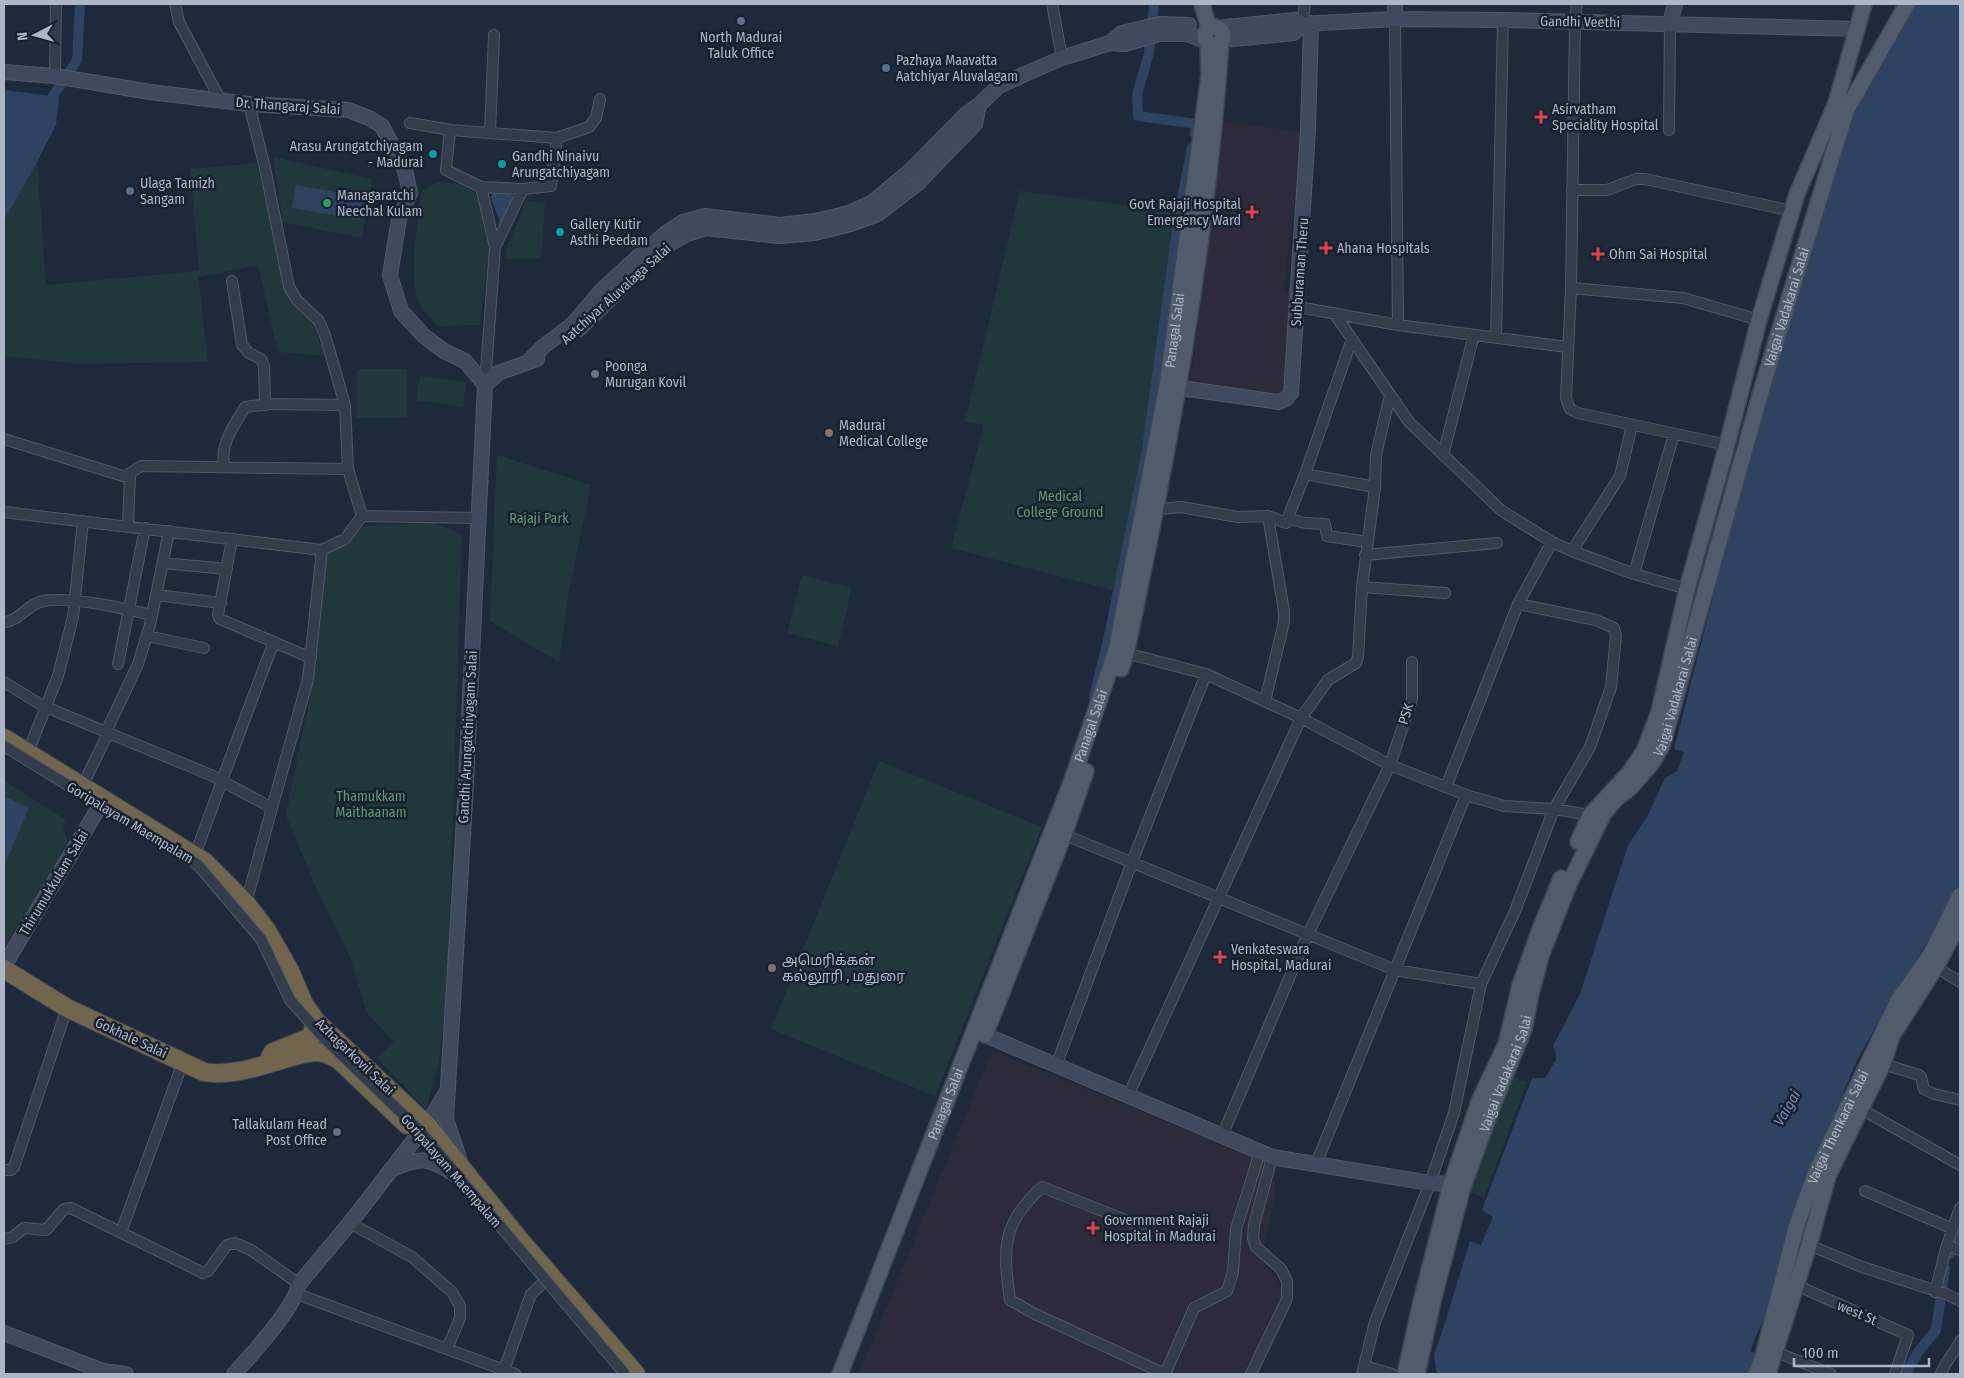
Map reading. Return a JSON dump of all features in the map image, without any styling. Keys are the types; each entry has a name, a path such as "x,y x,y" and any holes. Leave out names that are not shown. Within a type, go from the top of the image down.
{"highway":[{"name":"Azhagarkovil Salai","path":"4,738 205,862 246,904 266,929 290,971 304,1004 316,1021 422,1130 636,1374"},
{"name":"Gokhale Salai","path":"4,968 67,1008 204,1072 216,1074 230,1073 317,1052"},
{"path":"267,1064 273,1052 311,1037 316,1021"},
{"name":"Azhagarkovil Salai","path":"317,1052 327,1053 339,1060 422,1130"},
{"name":"Azhagarkovil Salai","path":"461,1175 542,1284 619,1374"}],"main road":[{"name":"Panagal Salai","path":"985,1035 1058,832 1072,780 1121,652 1173,387 1213,36 1202,4"},
{"name":"Vaigai Vadakarai Salai","path":"1407,1373 1420,1302 1456,1187 1480,1099 1506,1044 1520,986 1540,929 1590,815 1629,773 1644,751 1659,712 1687,589 1759,320 1797,194 1836,103 1864,4"},
{"name":"Vaigai Vadakarai Salai","path":"1456,1187 1493,1105 1524,1029 1541,956 1569,884 1604,813 1652,763 1662,746 1762,388 1846,112 1907,4"},
{"name":"Panagal Salai","path":"840,1374 1058,832"},
{"name":"Vaigai Thenkarai Salai","path":"1756,1374 1763,1356 1797,1224 1816,1172 1899,999 1930,954 1960,895"},
{"name":"Vaigai Thenkarai Salai","path":"1768,1374 1809,1245 1828,1176 1883,1064 1892,1036 1936,967 1960,921"}],"street":[{"path":"56,4 59,77"},
{"path":"175,4 179,22 221,101"},
{"path":"1052,4 1062,58"},
{"path":"1305,4 1307,24"},
{"path":"1395,4 1398,325"},
{"path":"1577,4 1566,398 1570,409 1578,414 1746,448"},
{"path":"1668,130 1670,24 1675,4"},
{"name":"Gandhi Veethi","path":"1213,36 1295,20 1307,24 1395,20 1503,20 1858,29"},
{"path":"1496,338 1503,20"},
{"name":"Subburaman Theru","path":"1173,387 1279,402 1286,399 1291,393 1308,130 1307,24"},
{"name":"Aatchiyar Aluvalaga Salai","path":"485,385 498,373 530,361 544,346 574,323 601,291 639,256 664,234 683,222 705,216 780,225 816,222 850,213 873,202 910,170 965,114 979,105 1000,86 1062,58 1110,44 1122,33 1145,33 1160,29 1213,36"},
{"path":"490,133 494,35"},
{"name":"Dr. Thangaraj Salai","path":"4,72 59,77 150,92 221,101 348,110 369,118 382,126 406,170 410,193 400,218 390,275 401,311 424,336 444,351 465,362 485,385"},
{"path":"410,123 450,130 556,138 589,127 596,118 600,99"},
{"path":"249,104 265,168 289,287 297,300 319,321 345,405 348,469 362,516"},
{"path":"450,130 446,170 481,187 522,189 551,186 556,138"},
{"path":"1572,190 1607,190 1636,179 1646,179 1792,211"},
{"path":"481,187 495,247 485,385"},
{"path":"495,247 522,189"},
{"path":"232,282 242,345 249,353 262,359 264,366 265,405"},
{"path":"1570,288 1683,298 1759,320"},
{"path":"1298,307 1398,325 1567,348"},
{"path":"1334,313 1409,422 1502,511 1552,542 1572,551 1634,574 1687,589"},
{"path":"1443,455 1474,335"},
{"path":"1150,510 1181,507 1238,518 1268,516 1286,523 1352,339"},
{"name":"Gandhi Arungatchiyagam Salai","path":"461,1175 446,1119 465,802 485,385"},
{"path":"1128,1096 1301,718 1332,676 1356,663 1376,455 1390,395"},
{"path":"226,468 222,459 224,450 232,428 245,407 265,405 345,405"},
{"path":"1572,551 1620,476 1632,425"},
{"path":"1634,574 1674,434"},
{"path":"4,439 123,476 130,475 142,466 348,469"},
{"path":"1305,474 1374,487"},
{"path":"128,526 130,475"},
{"path":"4,512 322,550 344,539 362,516"},
{"path":"362,516 478,518"},
{"path":"1265,701 1284,622 1284,611 1268,516"},
{"path":"1288,519 1306,524 1325,524 1327,536 1368,542"},
{"path":"28,752 58,676 73,617 83,521"},
{"path":"118,664 145,528"},
{"path":"82,787 138,664 152,615 169,531"},
{"path":"232,539 218,615 223,621 311,658"},
{"path":"1446,787 1518,604 1552,542"},
{"path":"1365,555 1497,543"},
{"path":"246,904 308,680 322,550"},
{"path":"163,563 227,569"},
{"path":"1362,587 1445,594"},
{"path":"156,595 221,604"},
{"path":"4,622 8,622 18,616 35,603 45,600 74,602 152,615"},
{"path":"1407,1373 1363,1370 1375,1322 1430,1183 1454,1113 1482,984 1514,911 1554,809 1590,748 1611,687 1616,636 1614,628 1596,620 1518,604"},
{"path":"147,636 204,648"},
{"path":"194,855 274,642"},
{"path":"1121,652 1206,674 1301,718 1390,765 1466,796 1504,806 1554,809 1590,815"},
{"name":"PSK","path":"1222,1136 1308,934 1390,765 1412,699 1412,662"},
{"path":"1056,1066 1132,862 1206,674"},
{"path":"4,682 46,707 80,723 223,781 272,808"},
{"name":"Goripalayam Maempalam","path":"4,746 198,864 261,939 290,1000 323,1037 420,1131 625,1374"},
{"path":"1316,1164 1466,796"},
{"name":"Thirumukkulam Salai","path":"4,968 104,800"},
{"path":"1058,832 1395,970 1482,984"},
{"path":"1936,967 1960,982"},
{"path":"4,1170 12,1170 14,1168 67,1008"},
{"path":"985,1035 1266,1155 1456,1187"},
{"path":"121,1232 182,1062"},
{"path":"1883,1064 1919,1075 1924,1088 1934,1094 1960,1100"},
{"name":"Gandhi Arungatchiyagam Salai","path":"234,1374 264,1340 298,1289 422,1130 448,1088"},
{"path":"1860,1109 1960,1165"},
{"path":"1143,1228 1042,1187 1029,1199 1008,1235 1005,1251 1010,1300 1035,1314 1165,1374 1194,1308 1227,1291 1233,1272 1236,1229 1266,1155"},
{"path":"1251,1374 1288,1299 1286,1281 1281,1269 1256,1246 1253,1238 1266,1155"},
{"path":"390,1171 409,1162 429,1160 461,1175"},
{"path":"1865,1191 1953,1229"},
{"path":"4,1239 13,1237 24,1228 46,1230 64,1210 71,1208 203,1273 208,1271 227,1245 238,1244 251,1250 298,1289 510,1373 531,1294 542,1284"},
{"path":"1940,1293 1955,1248 1953,1229 1960,1208"},
{"path":"350,1223 412,1257 452,1292 460,1306 460,1318 447,1349"},
{"path":"1809,1245 1862,1267 1960,1301"},
{"name":"west St","path":"1796,1285 1908,1335 1895,1374"},
{"path":"4,1332 103,1371 126,1374"},
{"path":"1941,1374 1947,1359 1960,1341"},
{"path":"1776,1352 1831,1374"}],"shaded area":[{"name":"Govt Rajaji Hospital Emergency Ward","path":"1223,122 1298,131 1302,137 1284,288 1296,307 1284,393 1190,385"},
{"name":"Government Rajaji Hospital in Madurai","path":"992,1051 1275,1165 1275,1199 1260,1258 1290,1297 1246,1374 859,1374"}],"green space":[{"path":"273,157 372,179 362,238 283,222"},
{"path":"37,162 46,285 199,271 190,169 257,163 287,297 313,323 325,356 278,352 258,265 198,277 208,362 78,364 4,356 4,221"},
{"path":"436,182 462,183 480,198 489,249 480,325 437,326 423,309 417,298 414,259 421,192"},
{"name":"Medical College Ground","path":"1020,191 1176,212 1144,441 1116,591 951,548 984,425 965,422"},
{"path":"526,201 545,203 541,258 505,259 506,251"},
{"path":"357,369 407,369 407,418 357,418"},
{"path":"420,376 466,382 463,407 416,400"},
{"name":"Rajaji Park","path":"497,455 591,485 569,590 559,662 490,621"},
{"name":"Thamukkam Maithaanam","path":"432,522 462,534 447,991 439,1061 426,1109 377,1058 394,1042 367,1013 350,957 316,888 286,815 310,696 327,552 349,542 363,526"},
{"path":"802,575 852,588 838,646 787,633"},
{"path":"879,761 1042,827 935,1096 771,1029"},
{"path":"4,779 66,820 63,827 69,844 4,947"},
{"path":"1512,1077 1527,1082 1484,1197 1469,1192"}],"water":[{"name":"Vaigai","path":"1914,4 1960,4 1960,884 1857,1060 1790,1219 1767,1324 1762,1322 1750,1351 1757,1354 1749,1374 1439,1374 1436,1371 1434,1355 1470,1241 1481,1245 1493,1217 1482,1210 1532,1078 1545,1078 1557,1058 1553,1046 1580,994 1628,845 1647,817 1665,778 1677,771 1684,752 1674,749 1753,441 1841,147 1860,98"},
{"path":"4,90 59,97 56,125 4,221"},
{"name":"Managaratchi Neechal Kulam","path":"296,185 363,197 359,220 292,208"},
{"path":"493,193 510,193 513,197 501,226 491,197"},
{"path":"4,796 29,808 4,866"}],"waterway":[{"path":"48,108 53,96 77,60 80,4"},
{"path":"1154,4 1149,53 1137,95 1138,116 1197,124 1195,134"},
{"path":"1094,697 1109,636 1147,449 1180,208 1192,148"},
{"path":"1950,1254 1960,1223"},
{"path":"1906,1374 1918,1352 1936,1330 1945,1268"}],"place":[{"name":"North Madurai Taluk Office","path":"741,21"},
{"name":"Pazhaya Maavatta Aatchiyar Aluvalagam","path":"886,68"},
{"name":"Asirvatham Speciality Hospital","path":"1541,117"},
{"name":"Arasu Arungatchiyagam - Madurai","path":"433,154"},
{"name":"Gandhi Ninaivu Arungatchiyagam","path":"502,164"},
{"name":"Ulaga Tamizh Sangam","path":"130,191"},
{"name":"Managaratchi Neechal Kulam","path":"327,203"},
{"name":"Govt Rajaji Hospital Emergency Ward","path":"1252,212"},
{"name":"Gallery Kutir Asthi Peedam","path":"560,232"},
{"name":"Ahana Hospitals","path":"1326,248"},
{"name":"Ohm Sai Hospital","path":"1598,254"},
{"name":"Poonga Murugan Kovil","path":"595,374"},
{"name":"Madurai Medical College","path":"829,433"},
{"name":"Venkateswara Hospital, Madurai","path":"1220,957"},
{"name":"அமெரிக்கன் கல்லூரி , மதுரை","path":"772,968"},
{"name":"Tallakulam Head Post Office","path":"337,1132"},
{"name":"Government Rajaji Hospital in Madurai","path":"1093,1228"}]}
